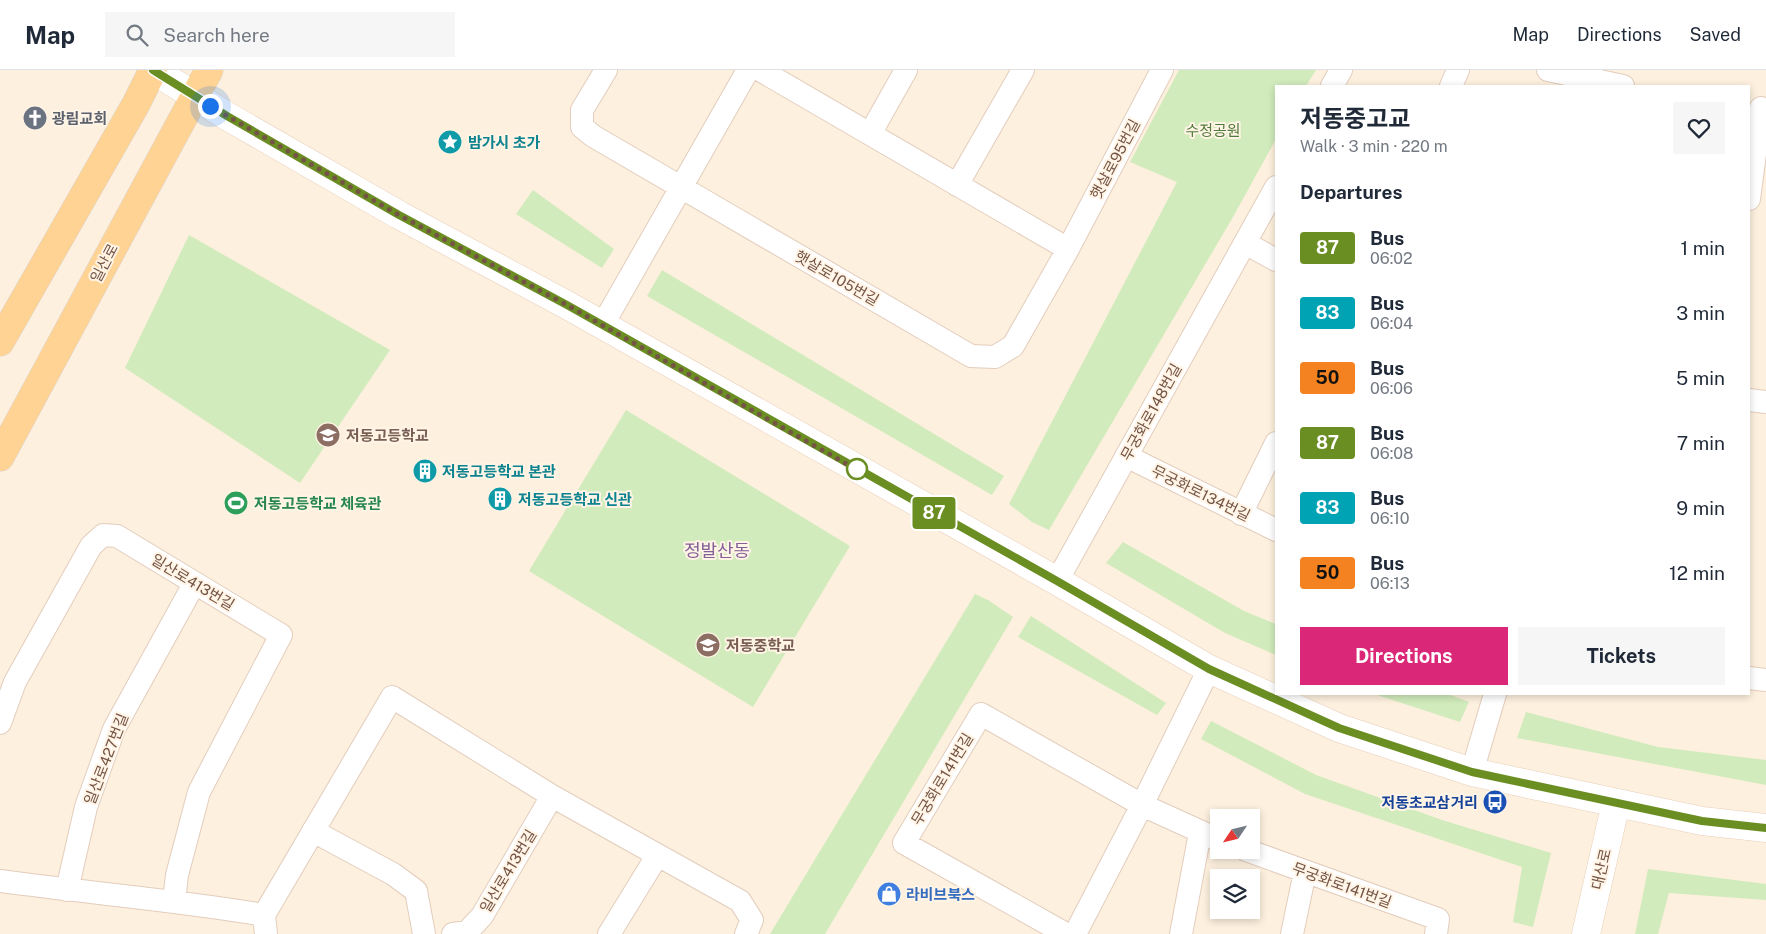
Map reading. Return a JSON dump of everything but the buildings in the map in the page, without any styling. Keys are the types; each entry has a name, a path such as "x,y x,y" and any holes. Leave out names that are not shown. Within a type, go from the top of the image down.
{"main road":[{"path":"0,342 153,70 227,116 399,215 567,305 1057,581 1209,669 1339,728 1472,772 1702,821 1766,828"},
{"name":"일산로","path":"0,457 209,70"},
{"name":"대산로","path":"1586,934 1616,803"}],"street":[{"name":"햇살로105번길","path":"606,70 582,110 582,127 593,136 971,356 995,357"},
{"path":"602,326 748,70"},
{"path":"760,70 1068,249"},
{"path":"870,134 906,70"},
{"path":"958,185 1024,70"},
{"name":"햇살로95번길","path":"995,357 1013,346 1068,249 1162,70"},
{"path":"1333,85 1341,70"},
{"path":"1451,85 1458,70"},
{"path":"1548,70 1571,81 1613,85"},
{"path":"1750,190 1759,107"},
{"name":"무궁화로148번길","path":"1057,581 1275,189"},
{"path":"1245,243 1275,259"},
{"path":"1750,400 1766,402"},
{"path":"1241,514 1275,445"},
{"name":"무궁화로134번길","path":"1126,456 1275,530"},
{"name":"일산로413번길","path":"0,723 20,674 91,546 103,535 117,536 281,635 199,792 177,874 174,901"},
{"name":"일산로427번길","path":"67,890 86,807 114,729 194,584"},
{"path":"1075,934 1142,806 1209,669"},
{"path":"1750,678 1766,680"},
{"path":"1472,772 1495,695"},
{"path":"0,881 174,901 264,925 313,831 392,697 552,796 740,901 749,927"},
{"name":"무궁화로141번길","path":"1066,934 904,843 981,714 1142,806 1209,836"},
{"name":"일산로413번길","path":"453,934 467,932 482,916 552,796"},
{"path":"313,831 393,874 416,892 424,934"},
{"path":"1181,934 1209,836"},
{"name":"무궁화로141번길","path":"1260,855 1437,926"},
{"path":"609,934 657,856"},
{"path":"1292,934 1305,872"}],"green space":[{"name":"수정공원","path":"1179,70 1316,70 1307,85 1275,85 1275,141 1233,217 1049,530 1032,522 1009,504 1177,182 1130,162"},
{"path":"533,190 614,249 602,268 516,214"},
{"path":"189,235 390,350 300,483 125,368"},
{"path":"662,270 1004,476 992,495 647,296"},
{"path":"626,410 850,546 753,707 529,571"},
{"path":"1123,542 1244,611 1275,624 1275,655 1225,633 1106,563"},
{"path":"975,594 988,600 1013,617 825,934 770,934"},
{"path":"1031,616 1166,703 1157,715 1018,637"},
{"path":"1377,695 1451,695 1469,702 1460,722"},
{"path":"1526,712 1658,747 1766,760 1766,785 1517,738"},
{"path":"1211,721 1316,775 1442,820 1551,853 1533,927 1513,922 1522,867 1305,794 1201,739"},
{"path":"1648,869 1766,884 1766,900 1669,893 1658,934 1635,934"}],"bus line":[{"name":"87","path":"153,70 227,116 399,215 567,305 1057,581 1209,669 1339,728 1472,772 1702,821 1766,828"}],"place":[{"name":"광림교회","path":"35,118"},
{"name":"밤가시 초가","path":"450,142"},
{"name":"저동고등학교","path":"328,435"},
{"name":"저동고등학교 본관","path":"425,471"},
{"name":"저동고등학교 신관","path":"500,499"},
{"name":"저동고등학교 체육관","path":"236,503"},
{"name":"저동중학교","path":"708,645"},
{"name":"저동초교삼거리","path":"1495,802"},
{"name":"라비브북스","path":"889,894"}],"district":[{"name":"정발산동","path":"717,550"}],"route":[{"path":"210,106 399,215 567,305 859,471 857,469"}]}
